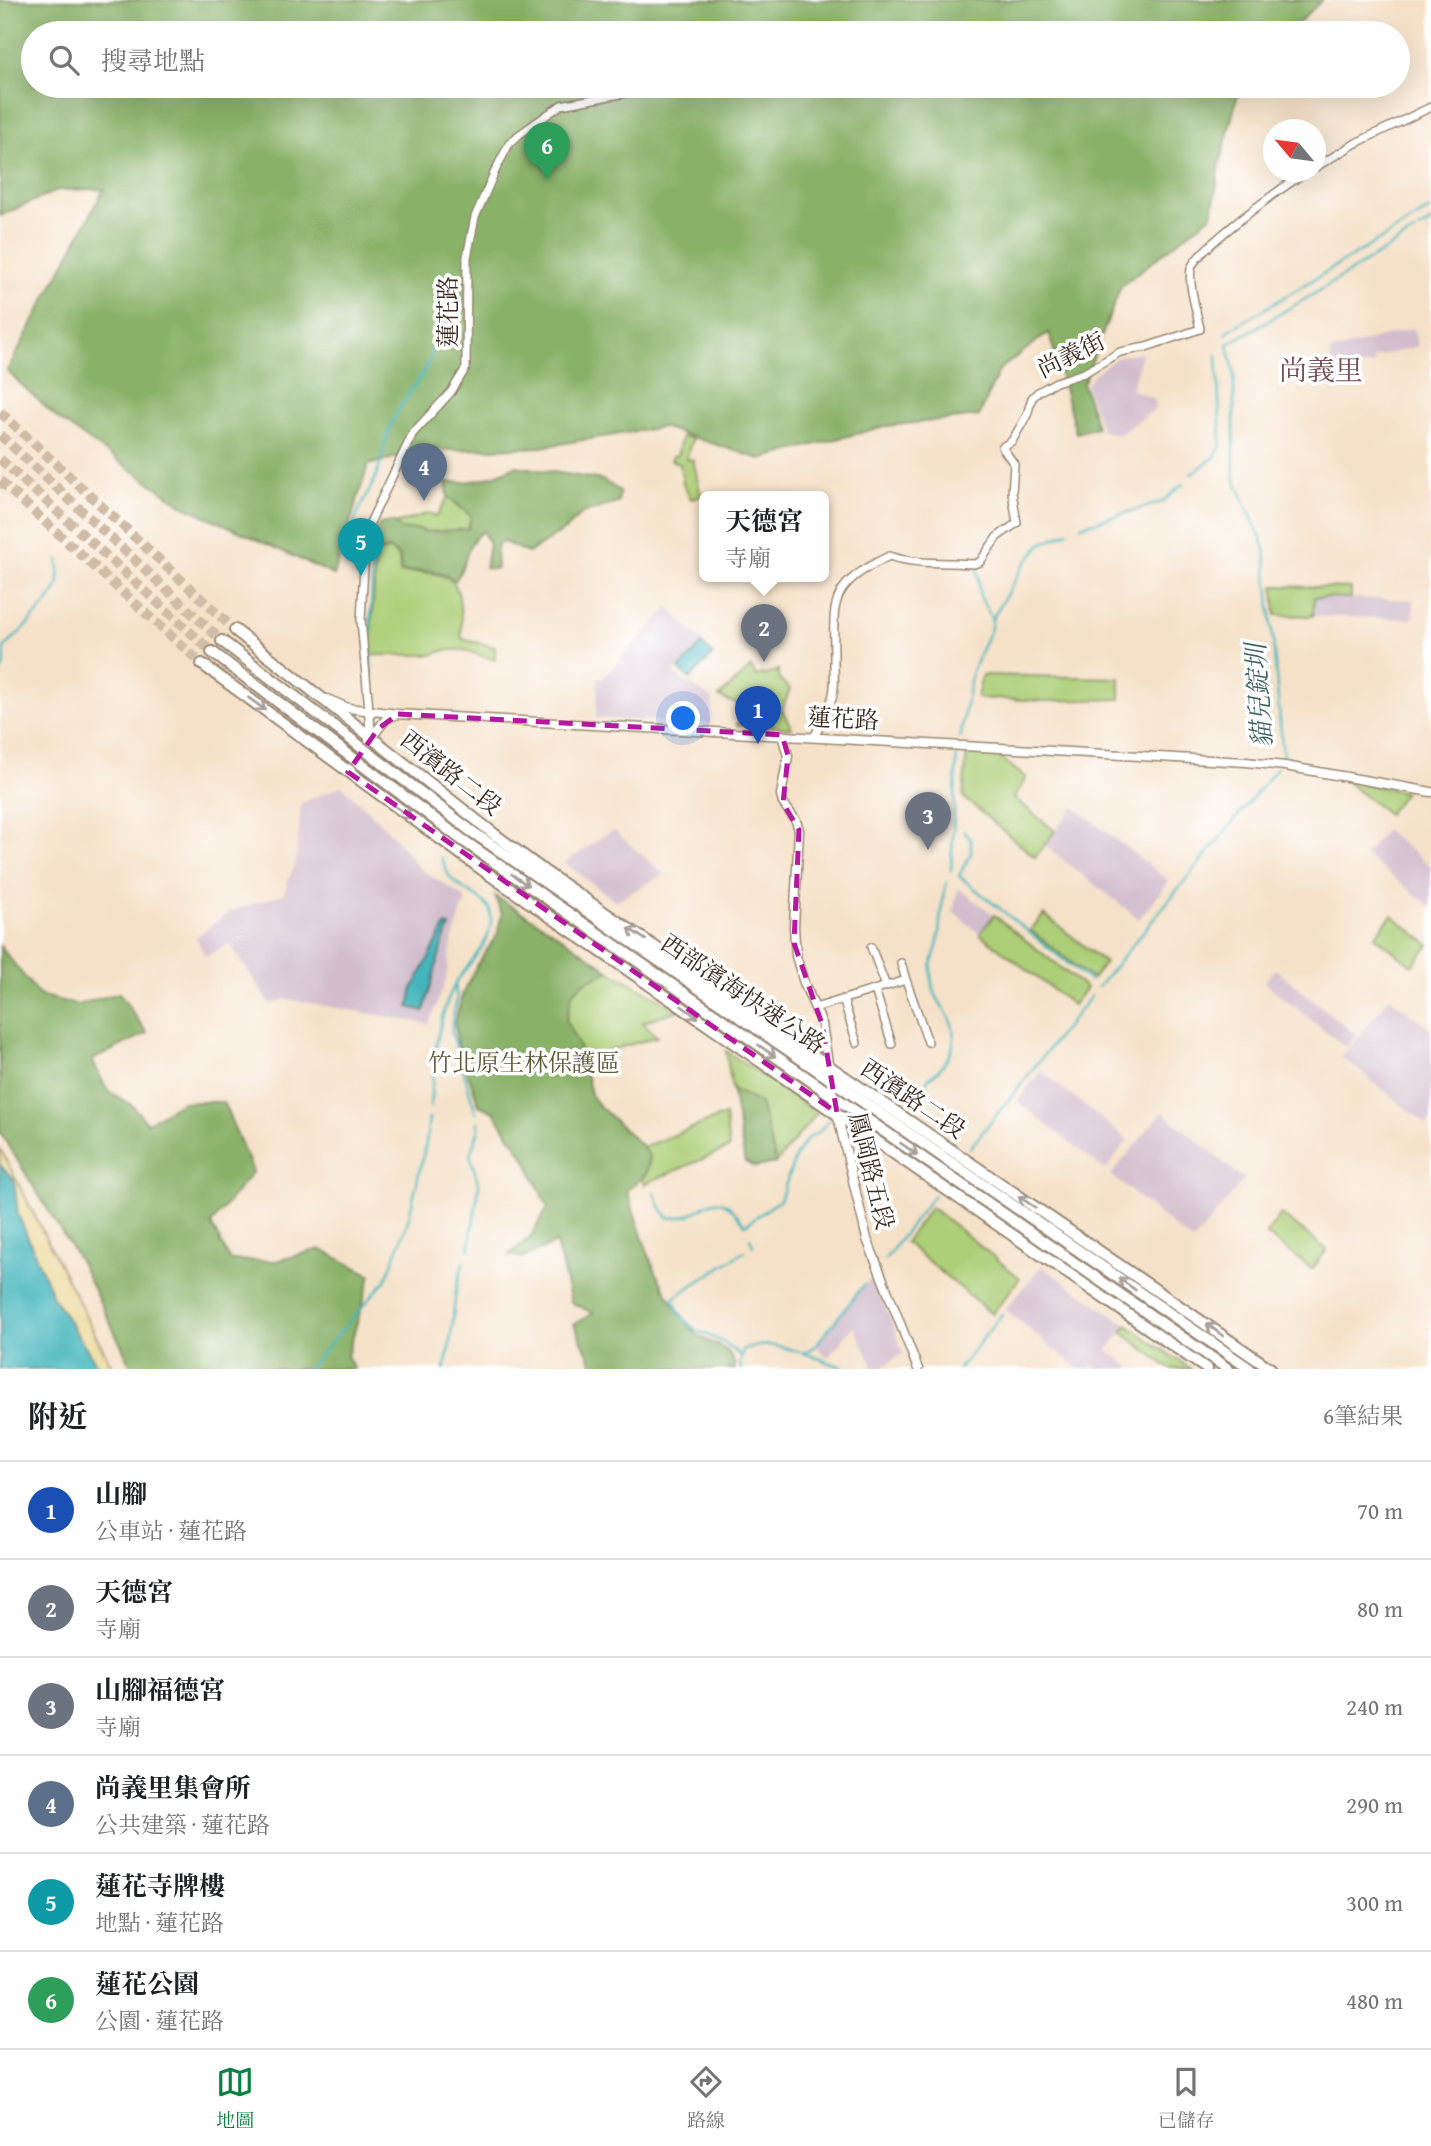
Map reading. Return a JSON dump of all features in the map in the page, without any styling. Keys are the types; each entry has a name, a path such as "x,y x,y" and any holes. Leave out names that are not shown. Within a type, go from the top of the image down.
{"main road":[{"name":"西濱路二段","path":"235,630 544,871 1271,1369"},
{"name":"西部濱海快速公路","path":"222,640 471,831 1250,1369"},
{"name":"西部濱海快速公路","path":"212,652 464,841 1228,1369"},
{"path":"202,664 487,873 1208,1369"}],"street":[{"name":"蓮花路","path":"371,738 360,620 366,531 413,433 451,392 466,368 467,257 475,217 509,144 561,105 599,98"},
{"path":"1326,161 1431,107"},
{"name":"尚義街","path":"814,737 824,719 834,687 834,618 836,598 842,588 869,566 889,556 928,563 980,562 997,537 1017,523 1012,492 1014,464 1002,447 1017,434 1032,398 1038,391 1084,373 1119,352 1146,347 1199,329 1190,273 1196,258 1232,227 1293,182"},
{"path":"315,694 348,708 369,710"},
{"name":"蓮花路","path":"369,710 398,714 1273,764 1431,792"},
{"path":"348,772 386,719 398,714"},
{"name":"鳳岡路五段","path":"782,735 788,757 781,794 783,803 799,830 794,943 803,983 822,1024 833,1096 867,1239 918,1369"},
{"path":"871,947 886,986"},
{"path":"901,964 928,1042"},
{"path":"814,1008 906,980"},
{"path":"875,990 892,1044"},
{"path":"843,999 857,1044"}],"highlighted area":[{"path":"398,714 782,735 788,756 783,803 799,830 794,943 822,1024 837,1113 348,772 378,729"}],"shaded area":[{"path":"1413,328 1418,346 1373,358 1374,364 1334,374 1329,352"},
{"path":"1142,353 1131,389 1154,399 1155,409 1120,434 1102,431 1086,385 1094,374 1119,356"},
{"path":"1314,597 1414,600 1413,619 1313,616"},
{"path":"668,608 703,641 673,673 713,699 711,724 596,718 598,677 602,679"},
{"path":"342,786 390,832 420,869 466,898 453,938 445,983 429,1024 286,999 270,1004 230,944 205,956 196,937 229,912 283,894 296,861 301,803"},
{"path":"1074,807 1169,881 1139,919 1044,845"},
{"path":"613,830 664,874 616,901 564,863"},
{"path":"1385,830 1431,866 1431,907 1365,855"},
{"path":"958,888 994,915 980,934 953,912"},
{"path":"1275,969 1356,1035 1346,1048 1264,982"},
{"path":"1390,997 1431,1030 1431,1120 1427,1125 1342,1057"},
{"path":"1041,1071 1128,1140 1105,1170 1017,1101"},
{"path":"1162,1112 1244,1179 1193,1242 1111,1175"},
{"path":"1041,1266 1127,1325 1108,1350 1132,1369 1100,1369 1093,1364 1089,1369 1079,1369 1005,1310"},
{"path":"874,1274 903,1353 880,1369 874,1369 854,1326 828,1357 815,1346"}],"green space":[{"path":"0,0 1322,0 1300,21 21,21 21,98 1237,98 1220,164 1212,215 1121,286 1083,384 1097,427 1076,433 1049,332 999,370 979,416 886,426 760,459 662,427 541,447 418,451 368,465 334,575 182,505 57,418 7,371 104,189 58,190 0,216"},
{"path":"682,436 692,439 686,459 693,460 699,497 691,499 683,484 680,464 671,460 673,456 677,456"},
{"path":"516,466 602,480 620,491 618,503 582,513 565,530 528,553 504,542 499,543 496,551 497,569 485,568 489,544 483,531 469,547 455,581 436,572 401,572 400,557 390,549 376,551 373,536 380,524 393,522 402,530 419,529 427,532 468,529 471,516 448,497 446,482 482,479"},
{"path":"448,497 471,516 468,529 427,532 419,529 402,530 395,524 429,513 437,516"},
{"path":"390,550 399,558 400,573 436,574 454,584 460,604 462,639 495,647 495,660 464,650 446,650 431,655 372,655 376,553"},
{"path":"1274,586 1351,588 1351,598 1314,597 1313,616 1276,615"},
{"path":"751,667 756,676 764,676 778,670 779,679 790,689 782,710 792,728 737,725 742,706 719,697"},
{"path":"982,675 1120,678 1120,699 1046,701 977,698"},
{"path":"967,750 992,751 1026,778 1014,798 1055,831 1035,857 963,797"},
{"path":"1351,781 1405,792 1388,814 1348,783"},
{"name":"竹北原生林保護區","path":"495,896 548,928 610,971 586,981 572,993 566,1020 580,1049 591,1094 596,1103 643,1147 650,1158 643,1177 627,1190 656,1273 691,1327 704,1339 726,1350 735,1369 595,1369 574,1324 593,1313 571,1302 556,1243 523,1258 509,1255 531,1236 548,1207 526,1160 494,1112 479,1105 457,1042 455,1021 463,993 497,935 502,914"},
{"path":"1044,914 1105,963 1092,979 1030,930"},
{"path":"994,915 1086,988 1073,1005 980,934"},
{"path":"1392,915 1429,945 1412,966 1375,936"},
{"path":"0,946 39,995 77,1005 119,993 147,1033 92,1060 107,1090 133,1106 147,1123 182,1102 223,1102 253,1171 211,1224 230,1260 276,1261 320,1249 371,1275 347,1356 354,1369 133,1369 80,1262 0,1132"},
{"path":"610,971 679,1010 643,1022 657,1037 583,1058 566,1021 572,993 586,981"},
{"path":"726,1051 817,1113 776,1163 760,1104 732,1089"},
{"path":"732,1089 760,1103 776,1163 756,1167 745,1162"},
{"path":"725,1115 729,1148 644,1184 642,1180 650,1158 643,1147"},
{"path":"931,1207 1020,1278 992,1314 905,1242"},
{"path":"1281,1214 1327,1250 1312,1269 1266,1234"},
{"path":"1127,1325 1191,1369 1170,1369 1122,1332"}],"sand":[{"path":"0,1148 113,1369 40,1369 0,1297"}],"water":[{"path":"702,644 713,655 690,679 679,669"},
{"path":"446,925 450,927 443,942 424,1011 409,1007 413,988"},
{"path":"0,1165 14,1180 18,1214 53,1297 100,1369 0,1369"}],"waterway":[{"name":"貓兒錠圳","path":"1226,334 1431,209"},
{"path":"1419,229 1431,222"},
{"name":"貓兒錠圳","path":"1280,762 1283,756 1265,548 1234,477 1234,373 1228,344 1414,232"},
{"path":"354,533 355,520 377,473 393,421 423,373 433,351 440,316 442,279"},
{"path":"1191,474 1215,457 1221,445 1217,355"},
{"path":"1081,526 1162,502 1183,484"},
{"path":"992,619 1025,563 1041,544 1068,532"},
{"path":"373,544 370,642 373,688"},
{"path":"0,674 5,662 4,648 54,594 59,577 58,559"},
{"path":"960,738 972,671 991,628 992,619 980,596 977,567"},
{"path":"951,870 957,752"},
{"name":"貓兒錠圳","path":"1098,987 1277,768"},
{"path":"964,831 971,840 971,853 959,876 1090,981"},
{"path":"430,1107 436,1045 443,1015 454,986 480,951 491,922 488,907 454,881 447,873 441,857"},
{"path":"887,1097 899,1097 919,1104 924,1102 927,1080 942,1067 954,1042 952,1024 938,1000 931,980 947,882"},
{"path":"455,985 457,1000 452,1033 476,1113"},
{"name":"貓兒錠圳","path":"970,1148 1091,996"},
{"path":"308,1369 386,1280 408,1221 429,1118"},
{"path":"654,1192 669,1218 682,1217 716,1202 734,1211 745,1225 780,1200 796,1155 807,1139 820,1131 831,1118"},
{"path":"469,1250 479,1186 470,1154 479,1130 478,1122"},
{"name":"貓兒錠圳","path":"885,1259 934,1195"},
{"path":"750,1238 753,1246"},
{"path":"741,1356 723,1342 696,1330 682,1318 673,1298 745,1251"},
{"path":"444,1369 457,1288 464,1262"},
{"name":"貓兒錠圳","path":"741,1369 743,1350 752,1347 767,1345 804,1353 815,1346 864,1285"},
{"path":"959,1369 1002,1314"},
{"path":"804,1353 847,1369"}],"tunnel":[{"path":"0,412 235,630"},
{"path":"0,435 222,641"},
{"path":"0,459 212,652"},
{"path":"0,481 202,664"}],"place":[{"name":"蓮花公園","path":"547,180"},
{"name":"尚義里集會所","path":"424,501"},
{"name":"蓮花寺牌樓","path":"361,576"},
{"name":"天德宮","path":"764,662"},
{"name":"山腳","path":"758,744"},
{"name":"山腳福德宮","path":"928,850"}],"district":[{"name":"尚義里","path":"1321,370"}]}
